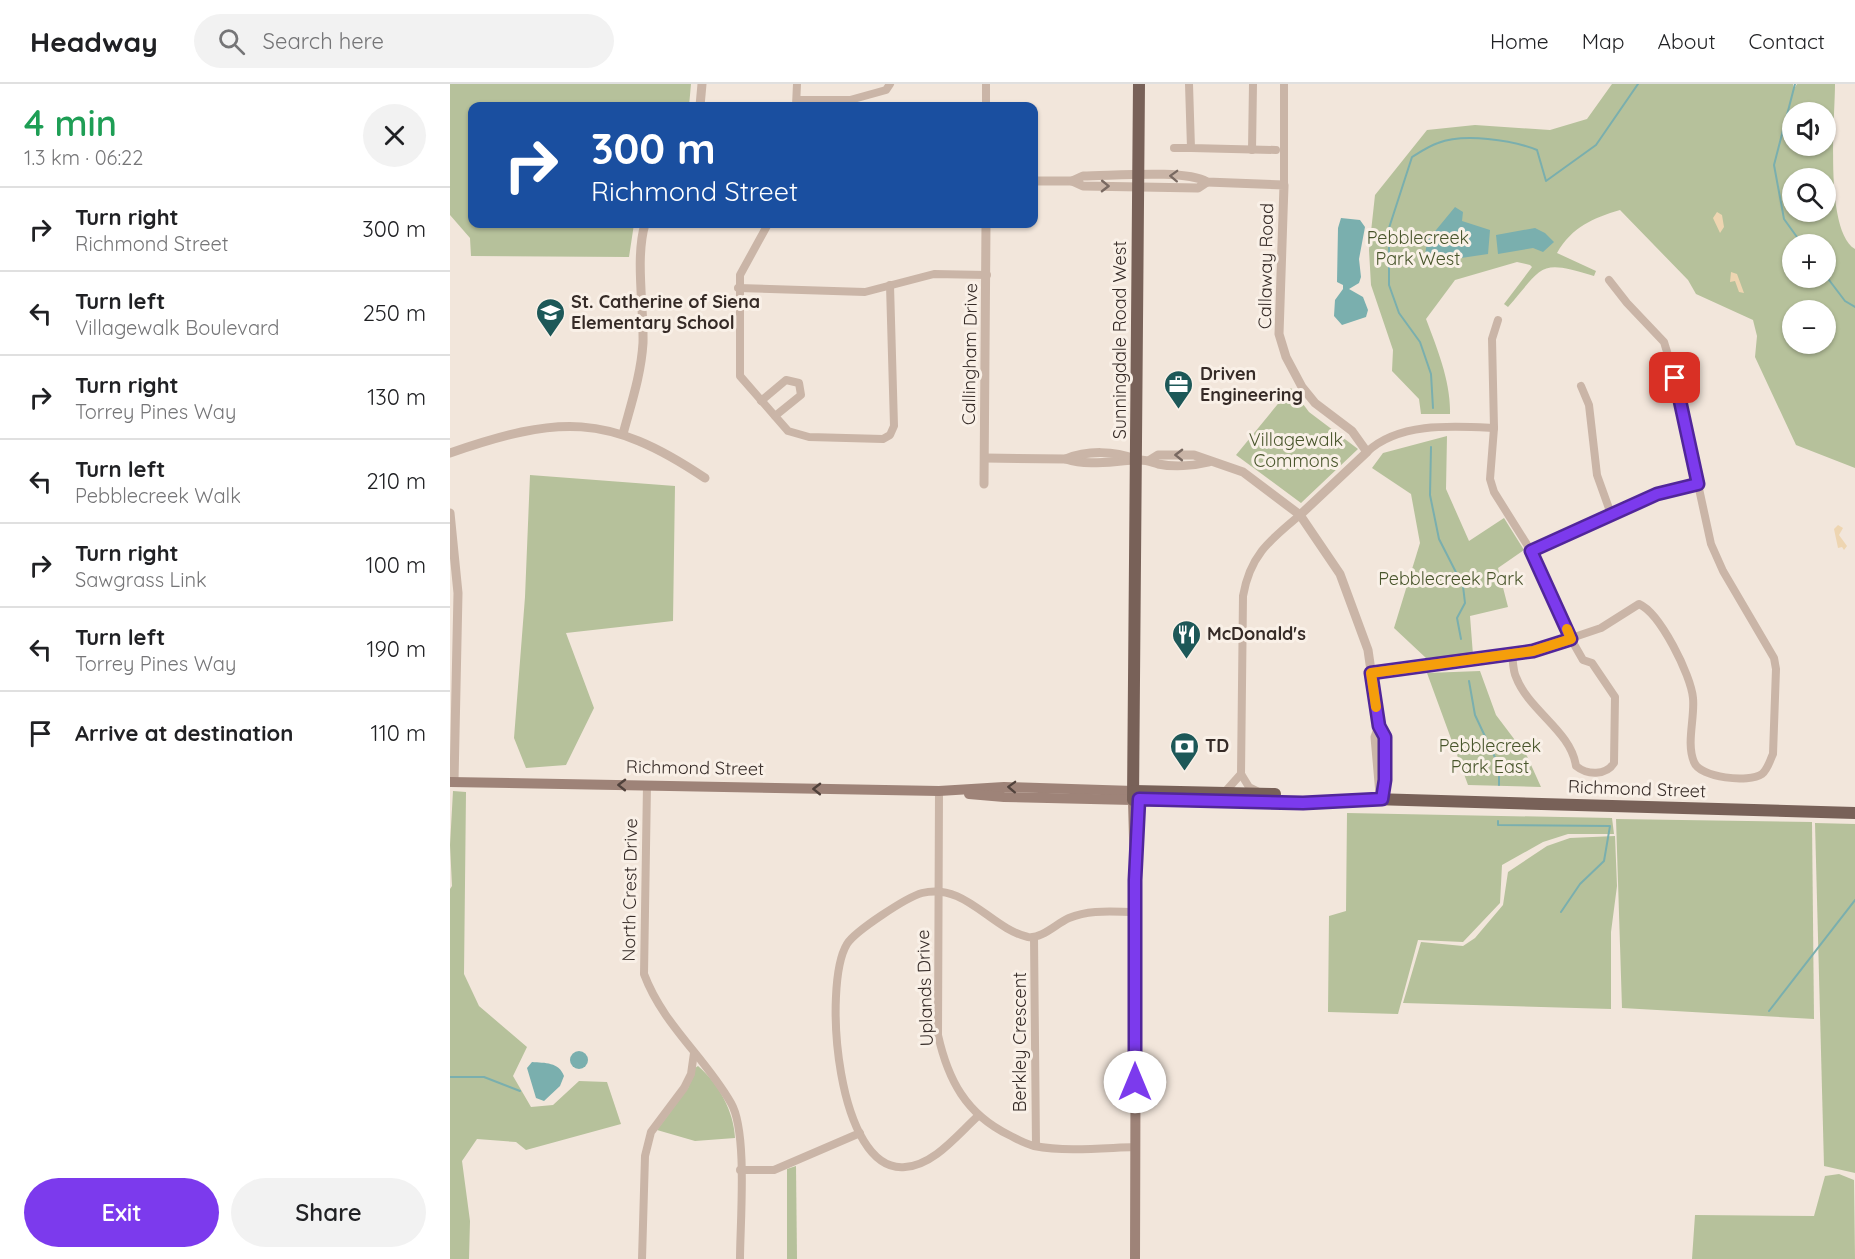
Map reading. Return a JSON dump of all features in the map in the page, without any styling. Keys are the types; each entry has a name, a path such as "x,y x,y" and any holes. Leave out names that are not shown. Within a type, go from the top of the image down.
{"main road":[{"name":"Sunningdale Road West","path":"1136,795 1136,596 1144,460 1138,181 1139,84"},
{"name":"Richmond Street","path":"452,782 939,791 1004,787 1303,803 1382,799"},
{"name":"Richmond Street","path":"1136,795 1224,793 1855,813"},
{"path":"1135,1259 1136,795"}],"street":[{"path":"700,102 702,84"},
{"path":"797,84 797,102"},
{"path":"815,102 850,100 886,90 890,84"},
{"path":"986,84 986,102"},
{"path":"1189,84 1191,148"},
{"path":"1252,150 1253,84"},
{"name":"Callaway Road","path":"1284,84 1284,185 1279,334 1286,357 1302,387 1315,403 1352,431 1367,452"},
{"path":"1174,147 1275,150"},
{"path":"1038,182 1072,182 1083,186 1138,181 1198,188 1208,182 1284,185"},
{"path":"623,434 637,387 642,346 641,246 644,228"},
{"path":"766,228 740,275 738,288 740,376 788,431 809,437 884,439 890,435 894,426 890,285"},
{"name":"Callingham Drive","path":"984,484 986,228"},
{"path":"738,288 865,292 934,274 987,275"},
{"path":"1371,673 1533,651 1601,628 1639,604 1646,607 1689,676 1693,699 1692,754 1694,764 1700,772 1711,776 1747,778 1761,774 1773,754 1776,669 1773,658 1723,572 1711,544 1664,342 1627,303 1610,280"},
{"path":"1498,320 1492,339 1494,428 1490,479 1494,492 1531,551 1583,660 1592,663 1615,697 1614,763 1605,772 1582,771 1576,766 1574,751 1529,700 1515,676 1512,654"},
{"path":"761,401 786,381 800,383 801,395 776,416"},
{"path":"1581,386 1589,405 1597,474 1611,514"},
{"path":"450,453 518,433 561,425 623,434 667,453 705,478"},
{"path":"1262,794 1249,787 1241,774 1243,596 1245,583 1263,546 1378,442 1414,430 1461,426 1494,428"},
{"path":"985,458 1066,459 1075,455 1119,453 1158,464 1195,465 1209,462 1243,472 1300,514 1340,574 1368,650 1379,726 1375,737 1377,780 1382,799"},
{"path":"1531,551 1657,494 1698,484"},
{"path":"450,513 454,581 452,782"},
{"path":"1224,793 1241,774"},
{"name":"North Crest Drive","path":"647,785 644,974 653,999 732,1105 738,1127 740,1259"},
{"name":"Uplands Drive","path":"939,791 938,1035 943,1060 955,1085 978,1116 993,1128 1036,1146 1135,1148"},
{"path":"978,1116 939,1152 922,1164 903,1168 887,1165 860,1133 848,1105 836,1052 840,963 847,943 864,926 921,893 954,894 1021,934 1034,937 1085,913 1136,912"},
{"name":"Berkley Crescent","path":"1034,937 1036,1146"},
{"path":"642,1259 645,1156 651,1132 684,1088 691,1074 694,1053"},
{"path":"740,1170 774,1170 860,1133"}],"green space":[{"path":"450,84 691,84 689,102 468,102 468,228 633,228 629,257 471,256 470,238 450,215"},
{"name":"Pebblecreek Park West","path":"1612,84 1793,84 1794,89 1797,84 1835,84 1834,102 1782,102 1782,156 1833,156 1833,168 1782,168 1782,222 1836,222 1836,203 1845,238 1855,249 1855,468 1796,445 1755,357 1757,336 1753,320 1696,294 1688,280 1620,210 1601,216 1576,230 1557,253 1596,271 1594,276 1562,268 1543,270 1529,282 1508,307 1504,304 1532,267 1530,265 1517,262 1455,280 1426,319 1446,378 1450,414 1421,414 1419,399 1392,371 1393,350 1371,285 1369,250 1375,195 1427,130 1475,125 1550,130 1587,119"},
{"name":"Villagewalk Commons","path":"1291,388 1309,412 1358,449 1301,503 1236,455"},
{"name":"Pebblecreek Park","path":"1447,436 1446,489 1469,541 1504,518 1524,550 1498,568 1508,607 1470,616 1473,655 1426,658 1394,628 1420,543 1411,494 1372,468 1383,453"},
{"path":"530,475 675,486 673,621 566,633 594,708 566,765 526,768 514,738 525,597"},
{"name":"Pebblecreek Park East","path":"1480,671 1496,715 1527,756 1541,787 1468,785 1427,673"},
{"path":"453,791 466,792 464,974 479,1006 527,1047 513,1076 531,1107 553,1105 579,1081 607,1082 621,1124 526,1150 516,1142 477,1139 462,1161 470,1221 469,1259 450,1259 450,889 452,886 450,845"},
{"path":"1347,813 1612,818 1614,834 1568,834 1543,842 1502,865 1500,903 1463,942 1418,940 1398,1014 1328,1012 1329,916 1346,911"},
{"path":"1616,819 1812,822 1814,1019 1622,1008"},
{"path":"1815,823 1855,824 1855,1173 1824,1166"},
{"path":"1615,836 1617,886 1611,932 1611,1009 1403,1003 1421,942 1463,946 1475,938 1503,905 1508,872 1547,846 1570,838"},
{"path":"698,1066 706,1073 724,1099 732,1118 735,1138 695,1141 657,1130 688,1088 695,1068"},
{"path":"796,1166 797,1259 787,1259 787,1169"},
{"path":"1839,1174 1854,1180 1855,1259 1692,1259 1695,1215 1814,1216 1825,1176"}],"sand":[{"path":"1717,212 1722,215 1724,227 1720,233 1713,218"},
{"path":"1731,272 1737,274 1744,293 1739,292 1735,281 1730,282"},
{"path":"1838,525 1843,528 1839,535 1847,546 1844,550 1842,547 1838,548 1834,529"}],"water":[{"path":"1455,207 1463,212 1462,221 1490,230 1488,254 1434,262 1425,256 1427,241"},
{"path":"1341,218 1360,220 1365,227 1359,259 1361,277 1359,283 1349,289 1363,297 1368,310 1366,317 1342,325 1334,316 1335,300 1343,289 1343,285 1337,282 1338,228"},
{"path":"1535,228 1545,233 1554,242 1543,252 1533,248 1498,254 1496,235"},
{"path":"579,1051 585,1054 588,1060 585,1066 579,1069 573,1066 570,1060 573,1054"},
{"path":"532,1062 555,1066 562,1071 564,1076 560,1086 544,1101 536,1098 527,1068"}],"waterway":[{"path":"1433,408 1431,374 1420,342 1399,313 1389,285 1389,228 1412,157 1438,143 1461,138 1515,143 1537,150 1546,181 1596,145 1638,84"},
{"path":"1795,84 1774,165 1784,219 1795,234"},
{"path":"1835,288 1845,301 1855,307"},
{"path":"1431,447 1430,495 1439,539 1463,586 1465,603 1457,618 1461,639"},
{"path":"1469,681 1475,715 1499,766 1499,785"},
{"path":"1498,821 1498,825 1610,826 1604,861 1580,884 1561,912"},
{"path":"1769,1011 1855,900"},
{"path":"450,1077 484,1077 520,1091"}],"slow traffic":[{"path":"1376,707 1371,673 1533,651 1571,639 1567,629"}],"place":[{"name":"St. Catherine of Siena Elementary School","path":"550,338"},
{"name":"Driven Engineering","path":"1179,410"},
{"name":"McDonald's","path":"1186,660"},
{"name":"TD","path":"1184,772"}],"route":[{"path":"1135,1082 1135,880 1139,799 1303,803 1382,799 1385,780 1385,737 1379,726 1371,673 1533,651 1571,639 1531,551 1657,494 1698,484 1683,425 1675,378"}]}
